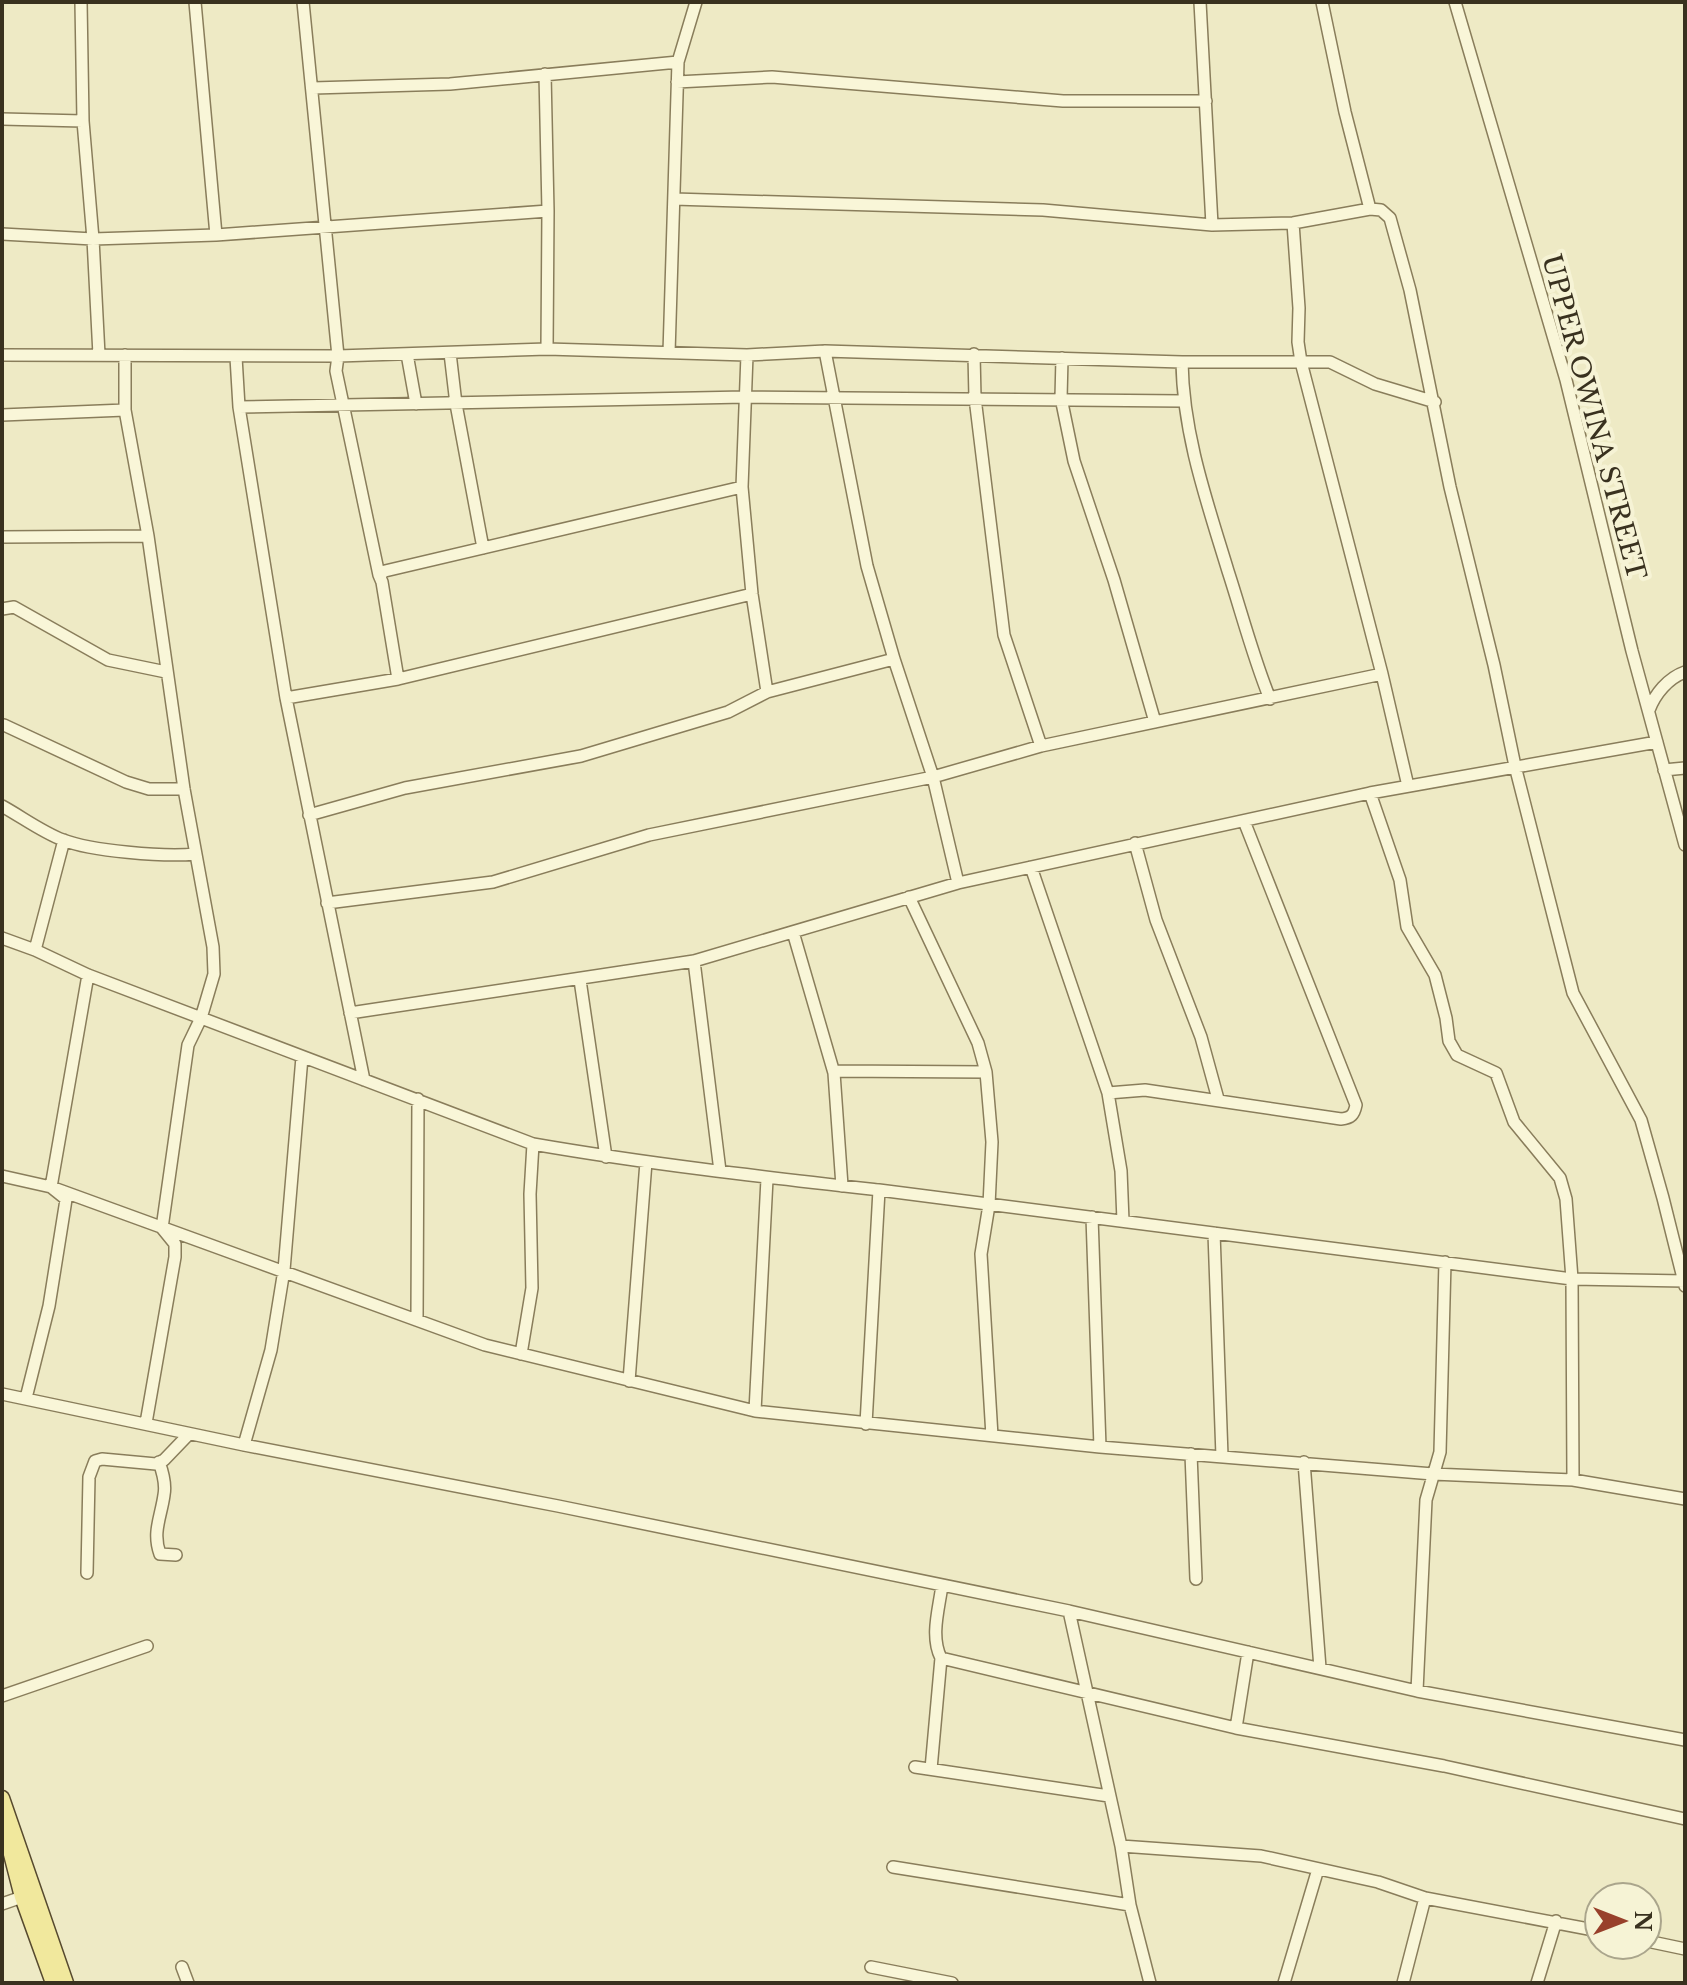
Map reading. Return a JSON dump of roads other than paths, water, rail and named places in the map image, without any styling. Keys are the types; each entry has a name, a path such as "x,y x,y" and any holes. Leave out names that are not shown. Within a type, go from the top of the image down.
{"main road":[{"path":"2,1798 55,1983"},
{"path":"2,1819 22,1897 55,1983"}],"street":[{"path":"81,2 83,121 99,355"},
{"path":"195,2 216,235"},
{"path":"303,2 338,356 336,371 382,582 398,679"},
{"path":"669,353 678,62 696,2"},
{"path":"1200,2 1212,225"},
{"path":"1322,2 1345,112 1370,209"},
{"name":"UPPER OWINA STREET","path":"1455,2 1566,380 1648,711 1685,845"},
{"path":"313,88 450,84 678,62"},
{"path":"545,74 547,349"},
{"path":"677,82 772,77 1063,101 1206,101"},
{"path":"2,119 83,121"},
{"path":"2,938 88,975 533,1144 767,1179 879,1190 1572,1279 1685,1283 1641,1120 1573,993 1515,766 1494,665 1450,487 1435,402 1390,218 1381,210 1370,209 1293,223 1212,225 1043,210 674,199"},
{"path":"2,234 93,239 216,235 548,211"},
{"path":"1293,223 1301,362 1408,786"},
{"path":"2,355 338,356 547,349 747,355 825,351 1182,362 1330,362 1375,384 1435,402"},
{"path":"825,351 867,566 933,777 958,883"},
{"path":"450,353 456,404 483,548"},
{"path":"407,354 416,404"},
{"path":"974,354 975,398 1004,635 1041,746"},
{"path":"125,355 125,410 148,536 184,789 213,947 214,974 201,1018 188,1045 162,1228 175,1244 175,1257 146,1423"},
{"path":"747,355 742,487 752,594 767,692"},
{"path":"236,357 239,407 286,698 364,1080"},
{"path":"1062,358 1061,398 1074,461 1114,580 1155,722"},
{"path":"1182,362 1183,401 1202,486 1251,652 1270,699"},
{"path":"239,407 745,397 1183,401"},
{"path":"2,415 125,410"},
{"path":"379,575 385,571 742,487"},
{"path":"2,537 148,536"},
{"path":"286,698 398,679 752,594"},
{"path":"2,609 14,607 108,660 166,672"},
{"path":"309,815 405,788 581,756 728,712 767,692 894,659"},
{"path":"1648,711 1658,692 1676,675 1685,672"},
{"path":"327,903 493,882 649,835 933,777 1041,746 1382,674"},
{"path":"4,725 126,782 149,789 184,789"},
{"path":"350,1013 694,961 958,883 1370,793 1657,742"},
{"path":"1664,770 1685,768"},
{"path":"1370,793 1400,880 1407,927 1435,975 1449,1041 1457,1055 1496,1073 1514,1122 1560,1178 1566,1199 1572,1279 1573,1480"},
{"path":"2,806 64,840 177,856 195,854"},
{"path":"1108,1093 1145,1090 1341,1119 1349,1119 1354,1114 1356,1105 1244,821"},
{"path":"35,950 64,840"},
{"path":"1135,843 1156,920 1201,1037 1218,1099"},
{"path":"1031,867 1108,1093 1121,1171 1123,1221"},
{"path":"909,897 978,1043 986,1072 992,1142 989,1205 981,1254 992,1436"},
{"path":"793,932 834,1071 842,1186"},
{"path":"694,961 720,1171"},
{"path":"51,1187 88,975"},
{"path":"580,980 606,1157"},
{"path":"244,1445 271,1350 284,1270 302,1057"},
{"path":"834,1071 986,1072"},
{"path":"417,1320 418,1099"},
{"path":"521,1354 532,1288 530,1194 533,1144"},
{"path":"629,1381 646,1162"},
{"path":"2,1176 51,1187 485,1345 755,1411 1100,1447 1433,1474 1573,1480 1685,1499"},
{"path":"755,1411 767,1179"},
{"path":"26,1398 49,1306 66,1199 51,1187"},
{"path":"866,1424 879,1190"},
{"path":"1092,1217 1100,1447"},
{"path":"1214,1233 1222,1456"},
{"path":"1417,1691 1426,1500 1440,1452 1445,1262"},
{"path":"2,1394 1069,1611 1417,1691 1685,1740"},
{"path":"87,1573 89,1477 95,1461 156,1464 189,1434"},
{"path":"1191,1454 1196,1579"},
{"path":"159,1462 165,1488 155,1530 158,1549 160,1554 176,1555"},
{"path":"1304,1462 1320,1668"},
{"path":"931,1769 941,1658 935,1637 942,1585"},
{"path":"1069,1611 1121,1846 1130,1905 1150,1983"},
{"path":"2,1696 147,1646"},
{"path":"1236,1728 1248,1652"},
{"path":"941,1658 1236,1728 1444,1766 1685,1819"},
{"path":"915,1767 1109,1796"},
{"path":"1121,1846 1261,1856 1378,1882 1425,1898 1583,1927"},
{"path":"893,1867 1130,1905"},
{"path":"1284,1983 1318,1869"},
{"path":"2,1904 22,1897"},
{"path":"1403,1983 1425,1898"},
{"path":"1537,1983 1556,1921"},
{"path":"1663,1944 1685,1949"},
{"path":"182,1967 188,1983"},
{"path":"871,1967 952,1983"}]}
